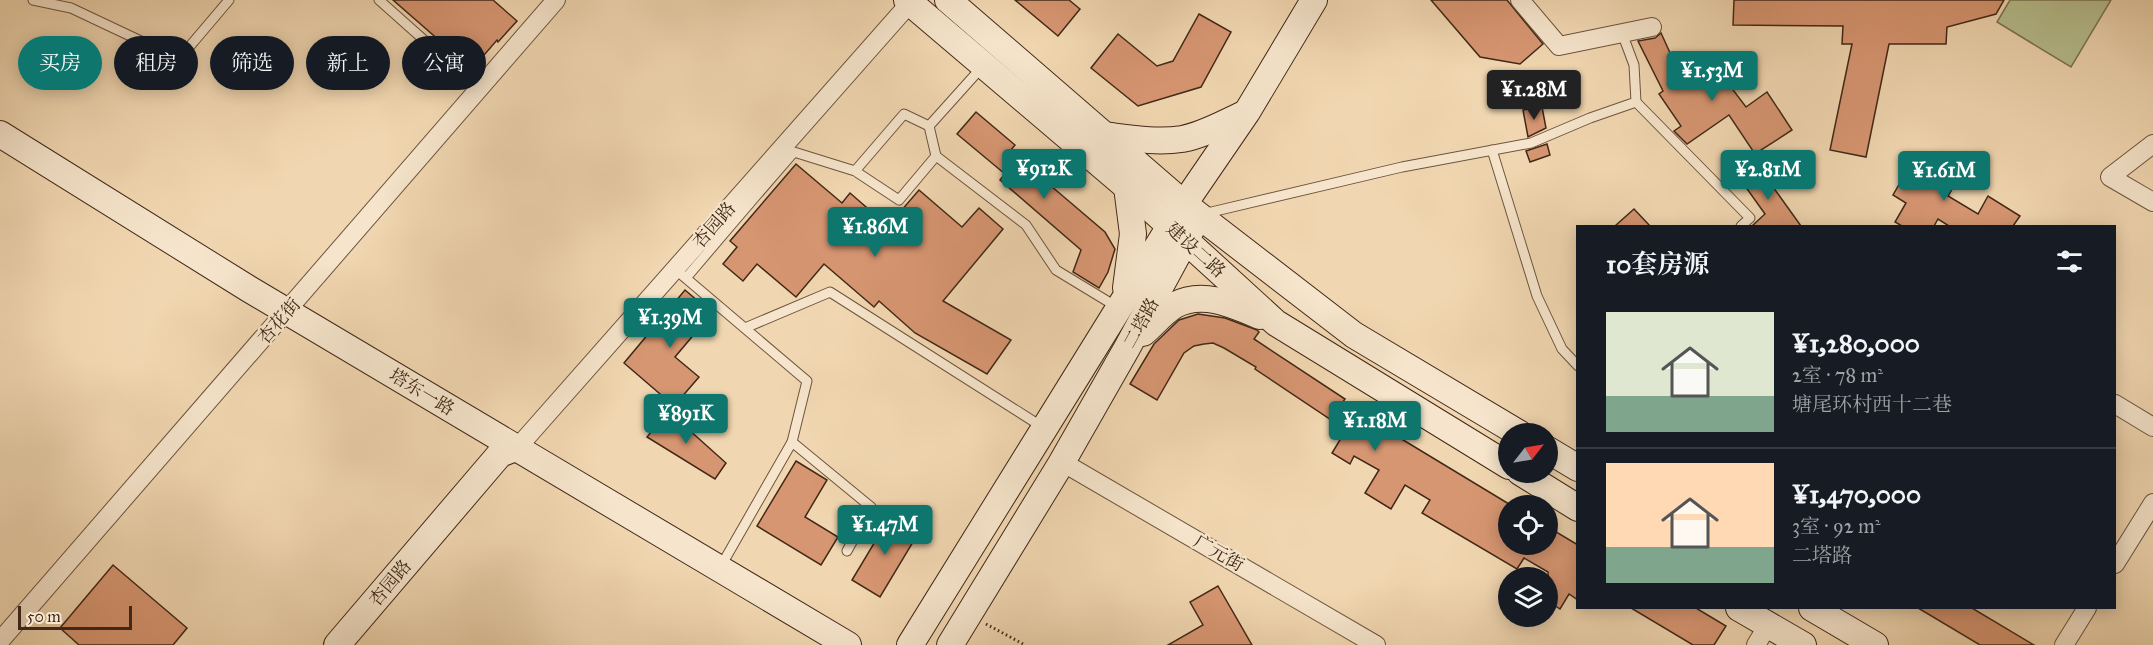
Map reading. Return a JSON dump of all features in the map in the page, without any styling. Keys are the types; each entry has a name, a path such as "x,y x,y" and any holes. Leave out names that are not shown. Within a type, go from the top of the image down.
{"main road":[{"name":"建设二路","path":"948,0 1191,210 1354,335 1502,423"},
{"path":"1178,235 1247,112 1314,0"},
{"path":"1191,210 1328,0"},
{"name":"建设二路","path":"909,1 1127,187 1276,323 1498,459"},
{"path":"1102,135 1145,140 1182,139 1214,128 1247,112"},
{"name":"塔东一路","path":"0,134 282,317"},
{"name":"塔东一路","path":"0,152 282,317 466,419 509,453 818,645"},
{"path":"1121,304 1133,234 1127,187"},
{"name":"二塔路","path":"910,645 1121,304 1178,235"},
{"name":"二塔路","path":"950,645 1062,462 1127,348 1178,235"},
{"path":"1127,348 1174,306 1194,299 1232,304 1276,323"},
{"path":"1334,358 1335,349 1343,339 1354,335"},
{"name":"塔东一路","path":"509,453 720,568 848,645"},
{"name":"杏园路","path":"337,645 509,453"},
{"name":"杏园路","path":"351,645 509,453"},
{"path":"1558,456 1576,467"},
{"path":"1538,483 1576,507"},
{"path":"1740,609 1762,635 1803,645"},
{"path":"1814,609 1875,645"}],"street":[{"name":"杏花街","path":"486,81 556,0"},
{"path":"1520,0 1559,46 1652,27"},
{"name":"杏园路","path":"509,453 681,274 909,1"},
{"name":"杏花街","path":"0,641 478,90"},
{"path":"2153,144 2110,177 2153,202"},
{"path":"2116,405 2153,427"},
{"name":"广元街","path":"1062,462 1376,645"},
{"path":"2116,562 2153,503"},
{"path":"2064,645 2086,609"}],"lane":[{"path":"33,0 71,8 179,59 230,0"},
{"path":"379,0 419,36"},
{"path":"1622,33 1634,65 1636,102 1750,218 1742,225"},
{"path":"929,126 983,65"},
{"path":"1191,210 1531,143 1590,118 1636,102"},
{"path":"855,171 904,114 929,126"},
{"path":"929,126 936,156 1026,225 1056,270 1121,304"},
{"path":"1492,150 1537,296 1562,349 1576,364"},
{"path":"745,200 794,152 855,171 899,200 936,156"},
{"path":"681,274 807,381 792,442 720,568"},
{"path":"745,328 830,292 1045,428"},
{"path":"792,442 871,507 847,551"}],"path":[{"path":"969,614 1025,645"}],"green space":[{"path":"2010,0 2111,0 2071,67 1997,22"}],"building":[{"path":"393,0 493,0 517,21 486,53 486,36 434,36"},
{"path":"1015,0 1069,0 1080,9 1058,36"},
{"path":"1431,0 1507,0 1543,44 1520,64 1480,57"},
{"path":"1734,0 2004,0 1996,14 1947,27 1946,44 1889,44 1866,157 1830,150 1852,44 1842,44 1843,26 1733,25"},
{"path":"1199,14 1231,32 1201,87 1138,106 1091,68 1118,34 1157,66 1173,61"},
{"path":"1661,33 1682,79 1693,72 1700,84 1718,70 1746,107 1767,92 1792,130 1755,154 1729,115 1687,144 1674,131 1681,126 1659,94 1663,91 1638,41 1655,38"},
{"path":"1542,107 1546,128 1528,137 1523,110"},
{"path":"976,112 1015,145 1010,151 1105,232 1115,249 1108,272 1099,288 1073,272 1081,250 1000,180 1005,174 957,134"},
{"path":"1547,144 1550,155 1530,162 1526,151"},
{"path":"1928,157 1959,177 1948,196 1978,214 1988,196 2020,216 2014,225 1947,225 1938,219 1935,225 1900,225 1895,222 1906,203 1893,195 1908,169 1918,175"},
{"path":"796,164 842,203 850,193 888,226 919,190 962,227 979,208 1003,229 943,301 1011,340 987,374 915,333 879,301 874,307 824,264 796,297 757,264 743,281 723,264 737,247 730,241"},
{"path":"1758,166 1800,225 1753,225 1765,214 1740,179"},
{"path":"1634,209 1649,225 1616,225"},
{"path":"685,290 712,313 675,357 699,377 674,406 624,363"},
{"path":"1198,314 1225,318 1257,330 1259,332 1254,339 1345,399 1342,403 1498,497 1498,555 1558,555 1558,533 1576,544 1576,599 1569,594 1560,609 1558,608 1558,567 1539,567 1524,558 1518,567 1514,567 1422,513 1430,500 1405,485 1391,509 1365,493 1379,470 1354,456 1350,464 1332,453 1346,430 1255,369 1256,367 1224,348 1213,343 1204,344 1194,346 1184,353 1157,400 1130,384 1154,344 1179,320"},
{"path":"668,411 726,463 715,479 647,437"},
{"path":"796,461 827,480 805,517 838,537 821,565 757,526"},
{"path":"891,515 919,532 880,597 852,580"},
{"path":"113,565 187,628 173,645 79,645 60,628"},
{"path":"1218,586 1252,645 1168,645 1203,625 1190,602"},
{"path":"1633,609 1698,609 1726,626 1714,645 1693,645"},
{"path":"1920,609 1974,609 2034,645 1980,645"}]}
